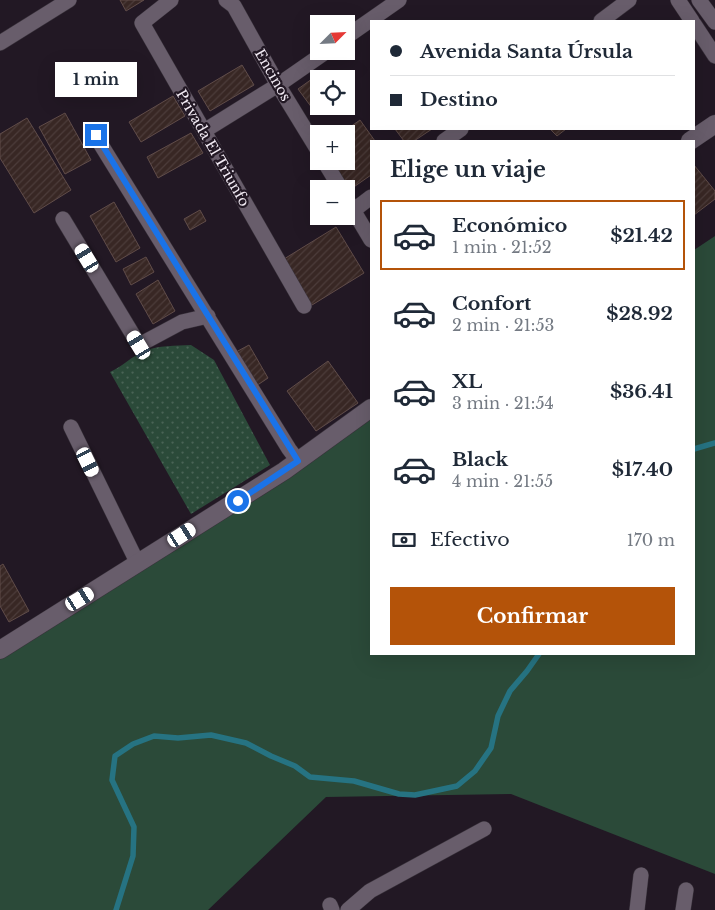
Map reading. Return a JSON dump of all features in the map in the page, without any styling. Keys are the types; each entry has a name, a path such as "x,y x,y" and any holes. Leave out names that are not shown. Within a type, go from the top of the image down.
{"street":[{"path":"0,43 69,0"},
{"name":"Privada El Triunfo","path":"171,0 142,22 304,306"},
{"name":"Encinos","path":"226,0 234,6 310,137"},
{"path":"371,20 399,0"},
{"path":"602,20 629,0"},
{"path":"678,0 691,20"},
{"path":"699,0 715,22"},
{"path":"355,32 370,21"},
{"path":"695,26 715,56"},
{"path":"204,131 314,60"},
{"path":"691,140 715,124"},
{"path":"445,140 460,130"},
{"path":"96,135 298,461"},
{"path":"355,202 370,197"},
{"path":"355,213 370,238"},
{"path":"63,219 139,345 182,322 208,316"},
{"path":"0,650 284,471 370,409"},
{"path":"71,427 138,564"},
{"path":"348,910 370,891 484,829"},
{"path":"636,910 641,875"},
{"path":"683,910 686,890"}],"green space":[{"path":"715,236 715,874 511,794 326,797 208,910 0,910 0,650 370,403 370,655 695,655 695,249"},
{"path":"191,345 214,360 270,465 191,514 110,372 140,353 150,349"}],"building":[{"path":"120,0 144,0 126,11"},
{"path":"242,65 254,85 210,111 198,91"},
{"path":"310,80 310,105 298,89"},
{"path":"173,96 185,116 141,142 129,122"},
{"path":"65,113 91,160 65,174 39,127"},
{"path":"27,118 71,190 34,213 0,158 0,134"},
{"path":"360,120 374,140 370,140 370,176 355,186 355,180 340,180 333,170 355,170 355,125 353,125"},
{"path":"396,130 430,130 416,140 403,140"},
{"path":"551,130 565,130 557,136"},
{"path":"191,133 203,153 158,178 147,157"},
{"path":"695,166 715,191 715,199 695,214"},
{"path":"114,202 140,248 116,262 90,216"},
{"path":"200,210 206,221 190,230 184,219"},
{"path":"336,227 364,273 312,305 284,259"},
{"path":"146,257 154,272 131,285 123,269"},
{"path":"158,280 175,311 153,324 136,294"},
{"path":"249,345 268,378 256,386 236,352"},
{"path":"328,361 358,403 316,431 287,391"},
{"path":"3,564 29,611 9,622 0,606 0,566"}],"waterway":[{"path":"695,449 715,443"},
{"path":"116,910 133,856 134,827 112,780 115,756 133,744 154,736 178,738 211,735 246,743 295,766 310,777 354,781 399,794 415,795 457,786 475,771 491,748 498,716 510,691 538,655"}],"route":[{"path":"96,135 298,461 238,501"}]}
